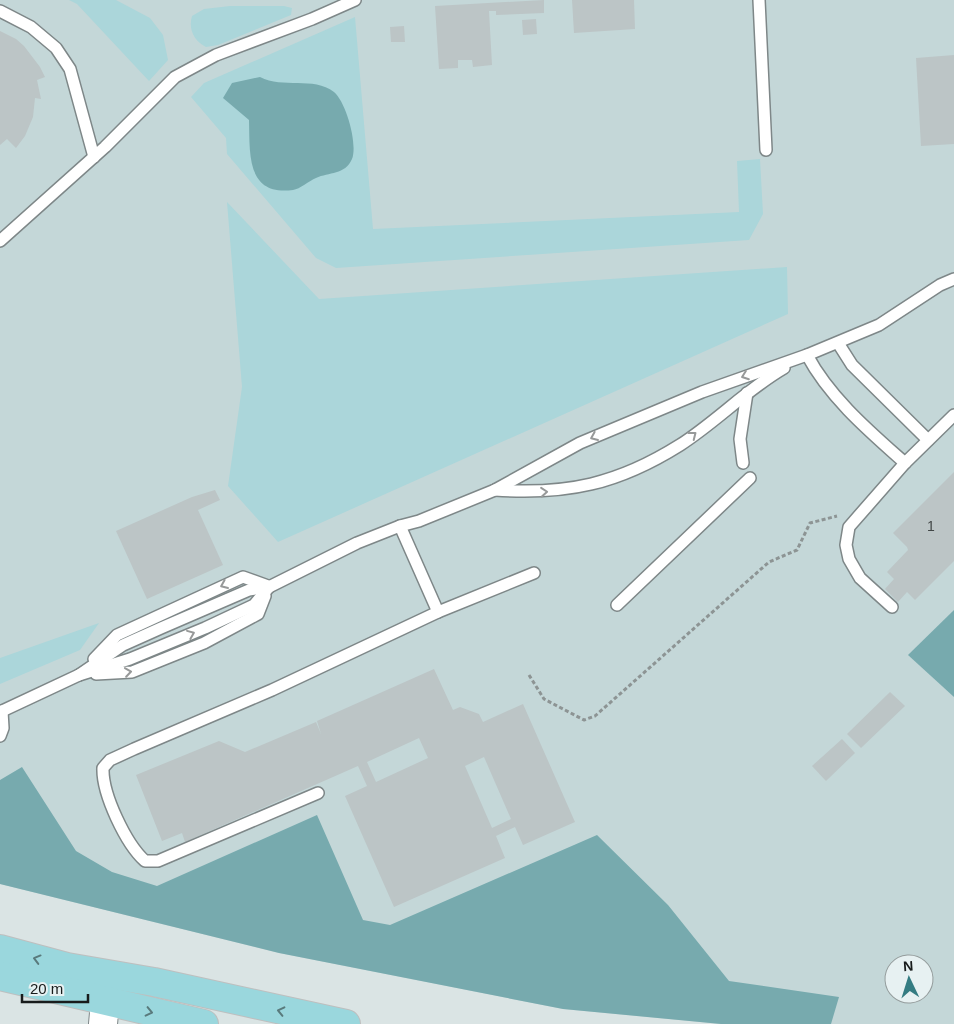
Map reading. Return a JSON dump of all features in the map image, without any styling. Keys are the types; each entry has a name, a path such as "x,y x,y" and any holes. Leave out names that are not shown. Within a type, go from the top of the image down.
{"main road":[{"path":"0,949 67,967 154,982 346,1024"},
{"path":"0,976 104,1013 204,1024"}],"street":[{"path":"67,967 83,977 104,1013 132,989 154,982"}],"lane":[{"path":"0,241 94,157 175,76 216,55 312,19 355,0"},
{"path":"760,0 766,150"},
{"path":"0,11 31,27 56,48 70,69 94,157"},
{"path":"0,736 3,728 1,712 79,675 130,659 205,628 254,604 269,586 357,543 400,526 419,522 495,490 580,443 702,392 807,355 879,325 940,285 954,279"},
{"path":"838,342 852,365 928,440"},
{"path":"495,490 540,492 609,481 680,445 770,376 807,355"},
{"path":"807,355 819,377 860,422 905,463"},
{"path":"743,463 740,439 747,393"},
{"path":"892,607 860,578 849,559 846,545 849,527 905,463 954,415"},
{"path":"617,605 750,478"},
{"path":"400,526 438,612"},
{"path":"318,792 158,861 145,861 135,852 127,839 102,781 103,768 110,760 134,749 272,690 438,612 534,573"},
{"path":"79,675 118,635 183,602 243,576 269,586"}],"path":[{"path":"529,674 544,699 584,720 595,716 769,562 797,550 810,523 865,509"}],"shaded area":[{"path":"0,0 954,0 954,1024 721,1024 563,1009 279,953 0,884"},
{"path":"69,0 116,0 150,18 163,35 168,60 149,81 77,4"},
{"path":"230,6 284,6 292,8 291,15 218,45 206,47 193,34 192,16 204,9"},
{"path":"355,17 373,229 739,212 737,161 760,159 763,214 749,240 336,268 316,258 227,154 226,138 191,97 204,83"},
{"path":"260,77 278,82 317,85 326,87 334,92 347,114 352,134 352,159 345,168 316,178 293,190 278,190 266,186 259,179 251,159 249,120 223,98 232,83"},
{"path":"227,202 319,299 787,267 788,314 278,542 228,486 242,387"},
{"path":"954,610 954,697 908,655"},
{"path":"99,623 80,650 0,684 0,658"},
{"path":"22,767 76,851 112,872 157,886 317,815 363,920 390,925 597,835 668,905 729,981 839,997 831,1024 721,1024 563,1009 279,953 0,884 0,780"}],"building":[{"path":"544,0 544,13 496,15 496,11 489,11 492,65 473,67 472,60 458,60 458,68 439,69 435,6"},
{"path":"572,0 634,0 635,29 574,33"},
{"path":"536,19 537,34 523,35 522,20"},
{"path":"404,26 405,42 391,42 390,27"},
{"path":"0,31 16,39 24,46 45,77 37,80 41,99 35,98 33,117 25,136 16,148 7,139 0,145"},
{"path":"954,55 954,144 921,146 916,58"},
{"path":"954,472 954,561 915,600 907,592 898,602 885,589 894,579 887,572 908,550 893,533"},
{"path":"215,490 220,500 198,510 223,565 147,599 116,531 192,497"},
{"path":"434,669 453,710 460,707 479,714 483,722 523,704 575,822 523,845 515,827 496,836 505,858 394,907 345,796 367,786 358,766 185,842 182,833 162,841 136,775 219,741 245,752 316,722 321,734 317,721","holes":["419,738 428,758 376,782 367,762","484,757 511,819 492,828 465,766"]},
{"path":"890,692 905,706 861,748 847,734"},
{"path":"842,739 855,753 826,781 812,766"}]}
